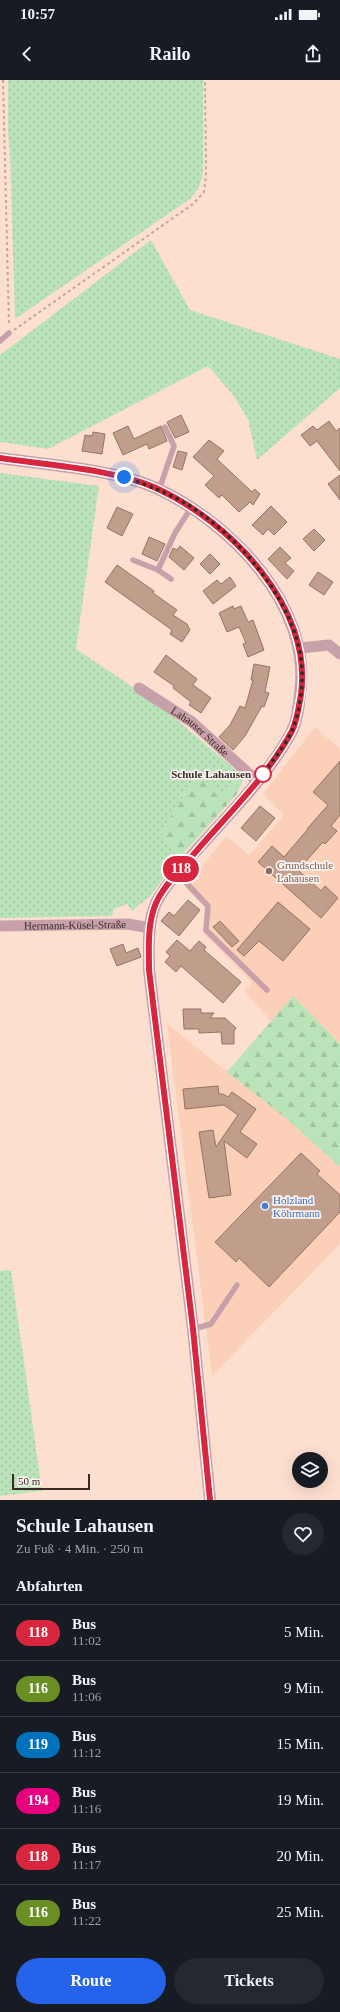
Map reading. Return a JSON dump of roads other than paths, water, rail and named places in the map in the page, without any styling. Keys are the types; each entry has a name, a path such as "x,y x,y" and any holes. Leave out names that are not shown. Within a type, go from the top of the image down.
{"street":[{"path":"0,458 124,477 159,490 191,507 237,545 258,568 282,605 294,629 300,648 303,678 293,729 271,764 177,873 157,902 150,928 149,970 193,1329 210,1500"},
{"path":"300,648 329,645 340,654"},
{"name":"Lahauser Straße","path":"139,688 192,722 257,781"},
{"name":"Hermann-Küsel-Straße","path":"0,926 128,924 150,928"}],"lane":[{"path":"0,341 9,333"},
{"path":"159,490 174,446 165,427"},
{"path":"158,570 175,533 191,507"},
{"path":"133,560 158,570 171,579"},
{"path":"177,873 208,906 206,930 266,990"},
{"path":"193,1329 211,1324 237,1285"}],"place":[{"name":"Schule Lahausen","path":"263,774"},
{"name":"Grundschule Lahausen","path":"269,871"},
{"name":"Holzland Köhrmann","path":"265,1206"}]}
